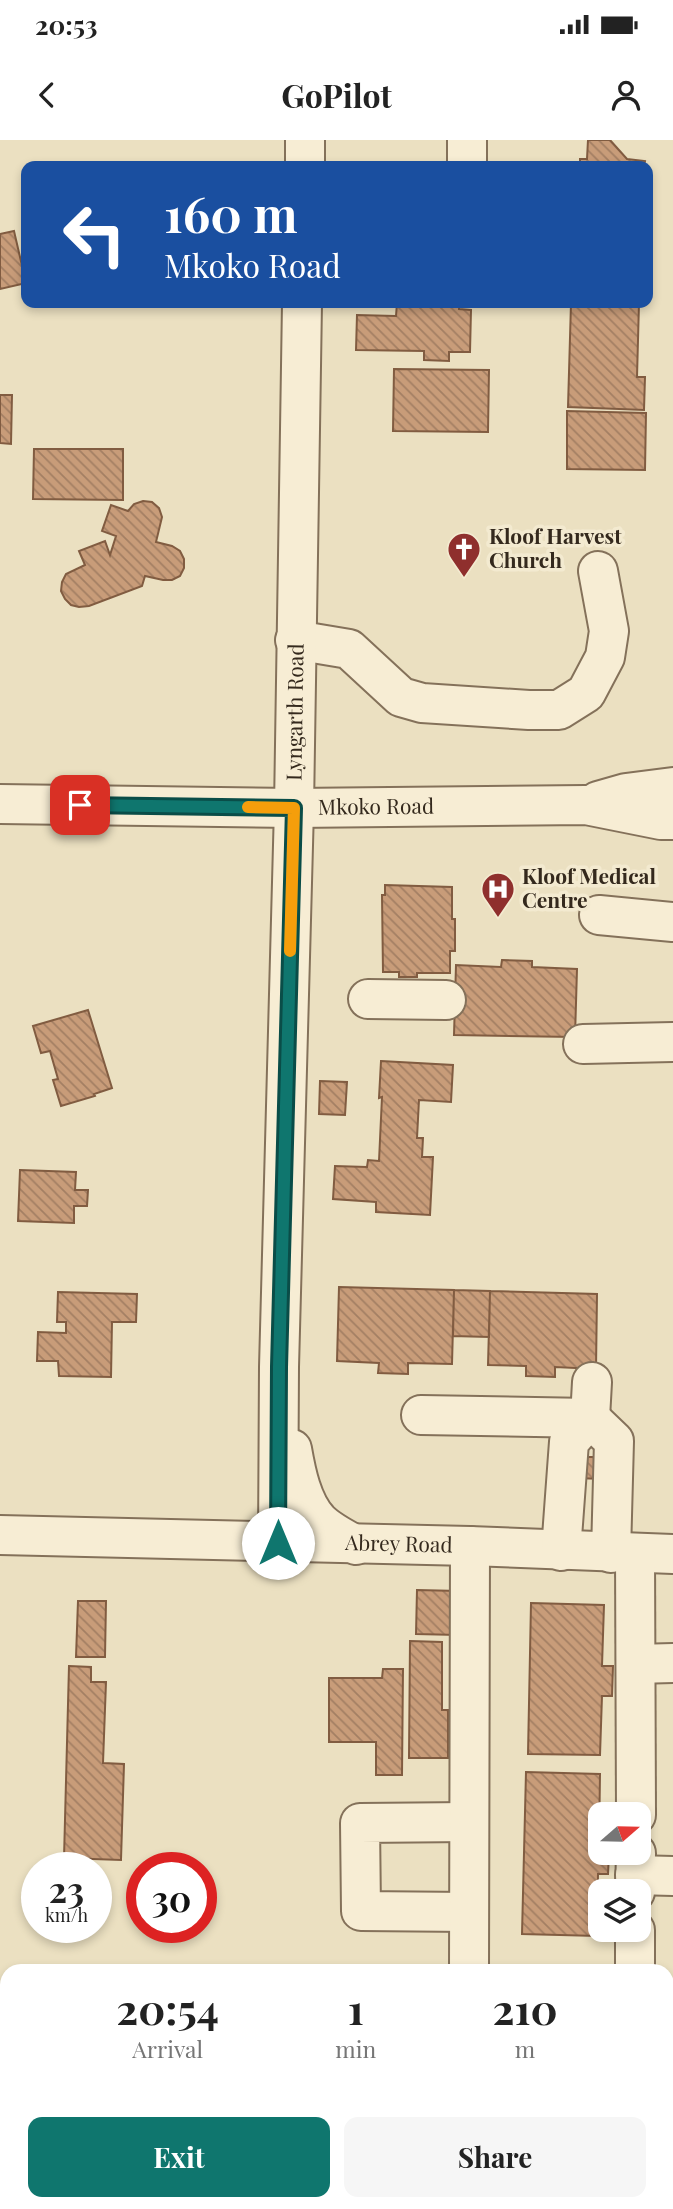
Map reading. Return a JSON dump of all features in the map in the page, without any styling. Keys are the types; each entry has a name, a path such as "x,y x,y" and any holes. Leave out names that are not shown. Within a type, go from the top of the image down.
{"street":[{"path":"305,140 305,161"},
{"path":"467,140 467,161"},
{"name":"Lyngarth Road","path":"278,1543 279,1367 294,808 302,308"},
{"path":"295,640 349,649 401,697 422,703 559,710 586,693 605,656 609,631 598,571"},
{"name":"Mkoko Road","path":"586,805 626,793 673,787"},
{"name":"Mkoko Road","path":"0,804 294,808 586,805 660,820 673,820"},
{"path":"599,915 673,922"},
{"path":"368,999 446,1000"},
{"path":"583,1044 673,1042"},
{"path":"279,1367 294,1461 309,1506 323,1525 356,1545"},
{"path":"421,1415 591,1400"},
{"path":"562,1551 569,1442 591,1400"},
{"path":"591,1400 614,1441 636,1664 636,1802"},
{"name":"Abrey Road","path":"0,1535 470,1546 673,1554"},
{"path":"470,1546 470,1964"},
{"path":"636,1664 673,1663"},
{"path":"469,1822 360,1823 361,1911 469,1912"},
{"path":"635,1873 673,1876"},
{"path":"635,1942 635,1964"}],"building":[{"path":"588,140 610,140 627,159 645,161 580,161 587,159"},
{"path":"14,231 21,261 21,284 0,289 0,234"},
{"path":"397,308 471,310 470,352 449,352 449,361 424,360 424,351 356,350 357,315 396,316"},
{"path":"571,308 639,308 637,377 645,377 644,410 568,407"},
{"path":"394,369 489,370 488,432 393,431"},
{"path":"0,395 12,395 11,444 0,443"},
{"path":"567,411 646,413 645,470 567,469"},
{"path":"34,449 123,449 123,500 33,499"},
{"path":"152,502 159,508 162,517 156,542 180,551 184,568 180,576 163,580 145,576 142,586 89,606 71,605 61,591 62,582 66,574 85,565 79,551 105,541 110,555 116,536 102,531 111,505 128,511 134,504"},
{"path":"385,885 452,887 455,951 450,951 450,973 417,973 417,977 399,977 399,972 383,972 382,895 385,895"},
{"path":"502,960 532,961 532,967 577,969 575,1037 454,1035 456,965 501,967"},
{"path":"88,1010 112,1088 61,1106 53,1080 58,1079 50,1051 41,1053 33,1026"},
{"path":"381,1061 453,1065 451,1102 419,1100 417,1138 423,1138 422,1157 433,1157 430,1215 376,1212 376,1202 333,1199 335,1166 367,1167 368,1160 379,1161"},
{"path":"320,1081 347,1082 345,1115 319,1114"},
{"path":"20,1170 76,1172 75,1190 88,1190 87,1206 74,1206 74,1223 18,1221"},
{"path":"339,1287 454,1290 452,1364 408,1363 408,1374 378,1373 379,1363 337,1361"},
{"path":"454,1290 490,1291 489,1337 453,1336"},
{"path":"490,1291 597,1294 596,1369 555,1367 555,1377 526,1376 526,1366 488,1365"},
{"path":"58,1292 137,1294 136,1322 112,1322 111,1377 59,1376 58,1361 37,1361 38,1332 66,1333 66,1322 57,1322"},
{"path":"577,1457 604,1457 603,1479 576,1478"},
{"path":"417,1590 459,1591 458,1635 416,1634"},
{"path":"78,1601 106,1601 105,1657 76,1657"},
{"path":"531,1603 604,1605 602,1666 613,1666 612,1696 602,1696 600,1755 528,1754"},
{"path":"410,1641 442,1642 442,1710 448,1710 448,1758 409,1758"},
{"path":"69,1666 91,1667 91,1682 106,1682 103,1763 124,1764 121,1860 112,1860 112,1852 64,1852"},
{"path":"383,1669 403,1669 402,1775 376,1775 376,1742 329,1742 329,1678 382,1678"},
{"path":"526,1772 600,1774 600,1802 588,1802 588,1866 608,1866 608,1874 598,1874 598,1879 588,1879 588,1936 522,1934"}],"slow traffic":[{"path":"248,807 294,808 290,951"}],"place":[{"name":"Kloof Harvest Church","path":"464,579"},
{"name":"Kloof Medical Centre","path":"498,919"}],"route":[{"path":"80,805 294,808 279,1367 278,1543"}]}
